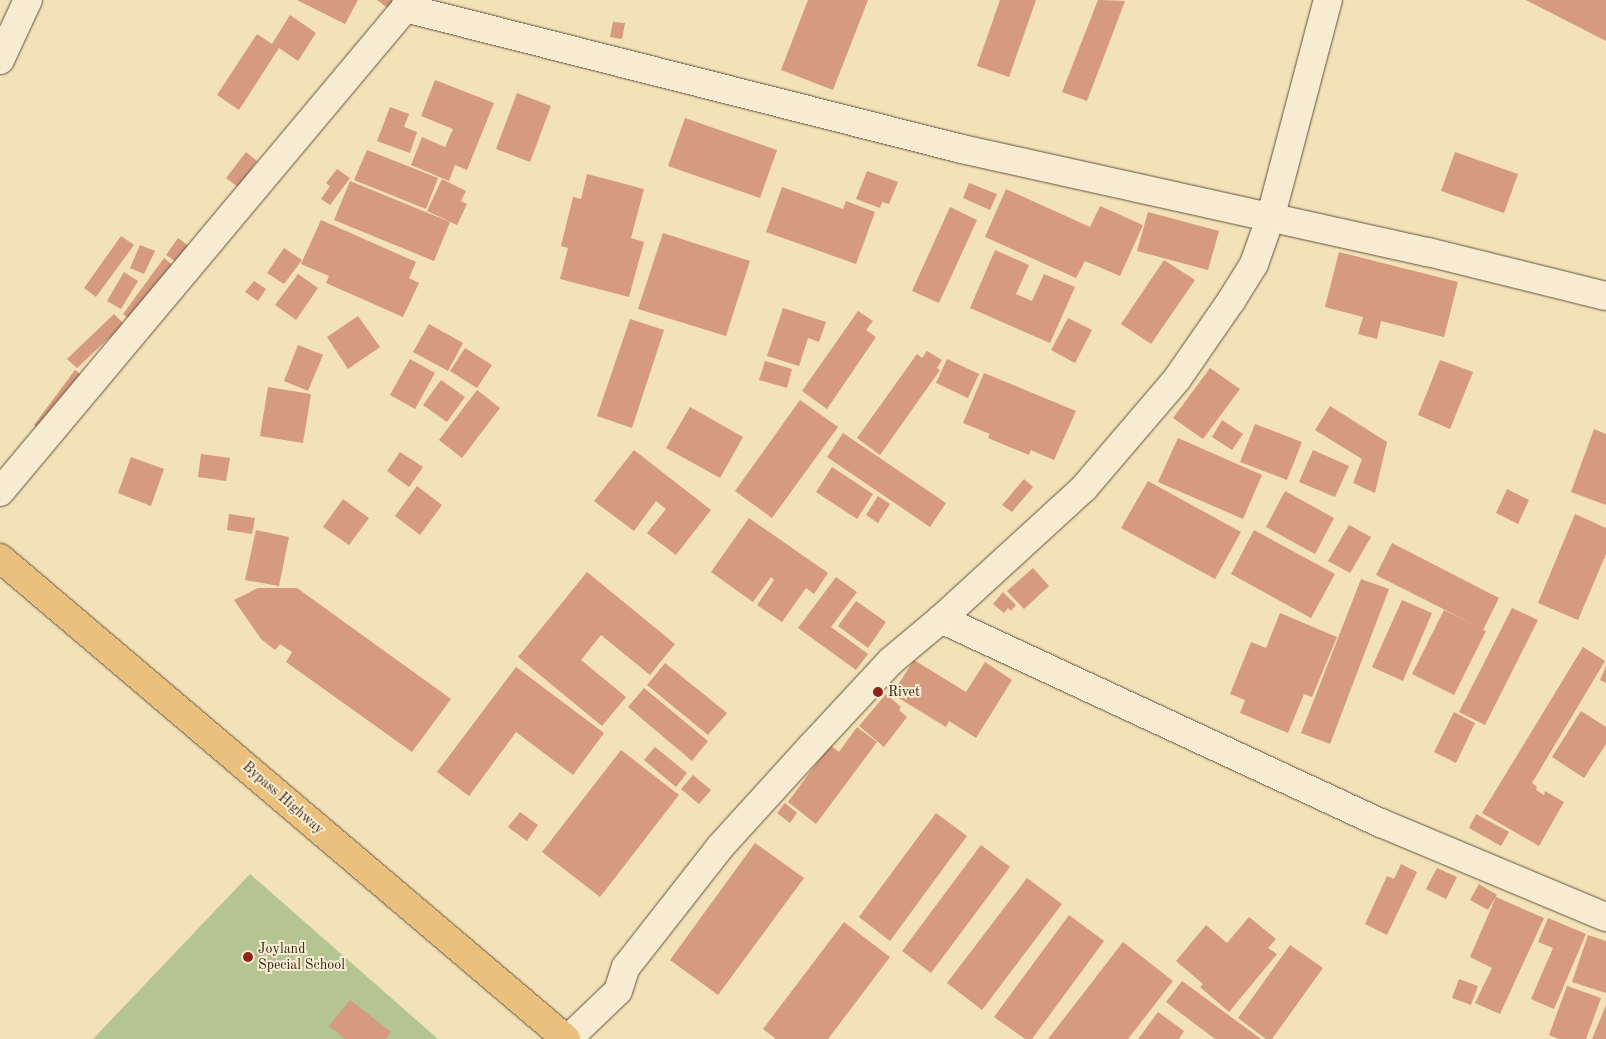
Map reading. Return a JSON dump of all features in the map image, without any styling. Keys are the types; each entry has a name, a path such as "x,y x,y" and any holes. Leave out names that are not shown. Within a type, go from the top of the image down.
{"main road":[{"name":"Bypass Highway","path":"0,558 567,1039"}],"street":[{"path":"0,60 28,0"},
{"path":"567,1039 618,991 626,967 720,848 890,661 941,619 1084,488 1177,379 1254,264 1270,219 1328,0"},
{"path":"0,492 408,4 962,149 1270,219 1428,252 1606,296"},
{"path":"941,619 1381,823 1606,917"}],"green space":[{"name":"Joyland Special School","path":"250,874 438,1039 93,1039"}],"building":[{"path":"297,0 358,0 345,24"},
{"path":"377,0 398,0 390,10"},
{"path":"808,0 868,0 833,90 781,70"},
{"path":"1000,0 1036,0 1009,77 977,66"},
{"path":"1098,0 1125,1 1087,101 1062,92"},
{"path":"1526,0 1606,0 1606,41"},
{"path":"290,15 316,33 298,61 279,48 239,110 217,95 257,34 272,44"},
{"path":"613,22 625,23 622,39 610,37"},
{"path":"435,80 494,103 467,170 455,165 449,181 411,165 422,137 445,147 453,129 421,116"},
{"path":"517,93 551,106 530,162 496,149"},
{"path":"390,107 409,114 404,127 417,132 410,153 377,141"},
{"path":"685,118 777,150 760,198 668,166"},
{"path":"367,150 438,178 426,209 354,180"},
{"path":"246,152 257,161 238,187 226,178"},
{"path":"1455,152 1518,174 1504,213 1441,191"},
{"path":"337,169 350,178 330,205 321,199 330,186 326,183"},
{"path":"867,171 898,182 889,204 882,202 880,208 856,199"},
{"path":"587,174 644,189 631,238 644,242 629,297 560,279 568,248 561,246 573,197 581,199"},
{"path":"442,179 466,191 461,201 467,204 457,225 427,211"},
{"path":"350,181 450,222 434,261 334,220"},
{"path":"969,183 997,194 990,210 963,198"},
{"path":"782,187 843,209 846,201 875,212 856,264 766,232"},
{"path":"1006,189 1090,227 1100,206 1143,225 1120,276 1085,261 1076,278 985,237"},
{"path":"950,207 977,220 939,303 912,291"},
{"path":"1148,212 1219,231 1208,270 1137,251"},
{"path":"321,220 416,262 409,278 419,283 403,317 326,283 329,276 301,264"},
{"path":"663,233 750,261 726,336 638,309"},
{"path":"121,236 134,245 96,297 84,288"},
{"path":"178,238 190,247 178,263 166,255"},
{"path":"140,245 155,251 144,274 130,268"},
{"path":"284,248 302,260 284,284 267,273"},
{"path":"995,250 1029,265 1016,294 1032,301 1044,274 1075,287 1050,343 970,308"},
{"path":"1339,252 1458,282 1444,337 1381,321 1377,339 1358,334 1363,317 1325,307"},
{"path":"164,258 176,268 135,323 123,314"},
{"path":"1164,260 1195,280 1151,344 1121,324"},
{"path":"124,272 138,281 121,309 107,301"},
{"path":"298,274 318,288 296,320 275,305"},
{"path":"254,281 266,289 258,301 245,292"},
{"path":"783,308 826,322 819,342 808,338 799,366 767,356"},
{"path":"858,311 873,321 866,330 876,337 827,409 802,391"},
{"path":"114,314 124,324 77,368 67,359"},
{"path":"358,316 380,347 348,369 327,337"},
{"path":"1068,318 1092,330 1075,363 1051,350"},
{"path":"630,319 664,330 632,428 597,416"},
{"path":"429,324 463,343 448,371 413,352"},
{"path":"298,345 323,355 308,391 284,381"},
{"path":"465,348 492,365 477,388 450,371"},
{"path":"927,351 942,360 937,368 940,370 880,455 857,438 917,354 922,358"},
{"path":"410,359 435,373 415,409 390,395"},
{"path":"947,359 979,374 968,398 936,383"},
{"path":"1440,360 1473,372 1450,429 1418,415"},
{"path":"765,361 792,369 787,388 759,380"},
{"path":"1210,368 1240,389 1203,439 1173,418"},
{"path":"75,370 86,379 45,433 34,425"},
{"path":"984,373 1076,411 1054,460 1031,450 1029,455 988,438 990,434 963,423"},
{"path":"441,380 465,397 447,422 423,405"},
{"path":"268,387 311,394 303,443 260,436"},
{"path":"477,390 500,408 462,458 439,440"},
{"path":"800,400 838,427 772,518 735,491"},
{"path":"1330,406 1387,442 1375,493 1353,483 1362,459 1315,430"},
{"path":"690,407 743,437 720,478 666,448"},
{"path":"1222,420 1243,434 1232,450 1212,437"},
{"path":"1255,424 1302,442 1287,480 1240,462"},
{"path":"1594,429 1606,434 1606,505 1571,492"},
{"path":"843,433 946,503 930,527 827,457"},
{"path":"1178,438 1262,475 1243,519 1158,482"},
{"path":"634,450 711,510 676,555 647,533 666,509 656,501 634,531 594,501"},
{"path":"1313,450 1349,466 1335,497 1299,482"},
{"path":"400,452 423,467 409,487 387,471"},
{"path":"201,454 230,458 226,481 198,477"},
{"path":"131,457 164,469 151,506 118,493"},
{"path":"832,467 873,494 857,519 816,492"},
{"path":"1024,479 1033,487 1012,512 1002,505"},
{"path":"1148,481 1241,532 1215,579 1121,528"},
{"path":"417,486 442,505 420,535 395,516"},
{"path":"1507,489 1529,500 1518,524 1496,513"},
{"path":"1285,491 1334,518 1315,554 1266,527"},
{"path":"878,496 890,504 878,523 866,515"},
{"path":"343,499 369,518 349,545 323,527"},
{"path":"229,514 255,518 252,534 227,530"},
{"path":"1575,514 1606,528 1606,554 1578,620 1538,603"},
{"path":"749,518 828,573 814,594 806,588 782,622 757,605 774,580 771,577 753,602 711,572"},
{"path":"1349,525 1371,537 1350,573 1328,561"},
{"path":"256,530 289,537 279,586 245,580"},
{"path":"1254,530 1335,574 1311,618 1231,574"},
{"path":"1392,543 1499,598 1483,630 1486,631 1454,695 1412,674 1444,610 1477,626 1376,575"},
{"path":"1033,568 1049,586 1024,609 1007,591"},
{"path":"587,572 675,644 650,675 601,635 581,660 626,697 602,726 518,657"},
{"path":"836,577 857,592 831,627 868,654 856,670 798,628"},
{"path":"1361,579 1389,589 1330,744 1301,733"},
{"path":"258,588 297,588 451,699 412,752 286,662 292,652 280,644 275,650 261,639 234,600"},
{"path":"1003,592 1016,605 1011,611 1008,608 1004,613 993,604"},
{"path":"1402,600 1432,613 1403,681 1372,667"},
{"path":"856,601 886,622 868,648 838,626"},
{"path":"1512,608 1538,620 1485,725 1459,712"},
{"path":"1280,613 1337,637 1312,697 1304,694 1288,733 1240,713 1245,700 1230,694 1251,642 1266,648"},
{"path":"1583,647 1605,661 1532,783 1537,787 1536,790 1544,795 1545,791 1564,802 1539,846 1482,813"},
{"path":"914,660 966,692 985,662 1012,680 976,738 949,721 946,727 892,694"},
{"path":"665,663 727,713 708,735 647,685"},
{"path":"1606,666 1606,683 1600,680"},
{"path":"516,667 604,733 573,775 516,732 469,796 437,772"},
{"path":"644,688 708,741 692,761 628,707"},
{"path":"886,694 901,707 899,710 907,717 884,747 859,726"},
{"path":"1581,711 1606,727 1606,744 1584,778 1552,757"},
{"path":"1454,712 1475,723 1456,763 1434,752"},
{"path":"857,727 877,742 816,824 788,802 830,745 839,752"},
{"path":"655,747 687,773 676,787 644,760"},
{"path":"621,750 679,795 600,897 542,852"},
{"path":"693,775 711,790 699,804 681,789"},
{"path":"785,803 797,813 790,823 777,813"},
{"path":"520,812 538,825 527,841 508,827"},
{"path":"936,813 967,836 890,941 859,917"},
{"path":"1476,814 1509,832 1501,846 1469,828"},
{"path":"755,843 804,878 718,995 670,960"},
{"path":"981,845 1010,867 931,973 902,951"},
{"path":"1401,864 1417,872 1387,935 1365,924 1387,876 1394,879"},
{"path":"1437,868 1457,877 1446,899 1426,889"},
{"path":"1027,878 1062,904 982,1010 947,983"},
{"path":"1479,884 1497,895 1488,910 1470,900"},
{"path":"1496,897 1544,918 1500,1014 1475,1003 1492,968 1470,957"},
{"path":"1069,915 1104,941 1032,1039 1025,1039 994,1017"},
{"path":"1249,917 1276,939 1268,948 1277,954 1229,1012 1200,987 1203,984 1176,961 1206,925 1227,943"},
{"path":"1548,918 1586,934 1554,1009 1531,999 1553,948 1538,942"},
{"path":"844,922 890,957 828,1039 776,1039 763,1029"},
{"path":"1588,935 1606,941 1606,993 1572,982"},
{"path":"1123,942 1173,981 1128,1039 1048,1039"},
{"path":"1290,945 1323,968 1272,1039 1266,1039 1238,1018"},
{"path":"1459,979 1478,986 1471,1005 1452,998"},
{"path":"1182,981 1261,1039 1215,1039 1166,1002"},
{"path":"1567,986 1601,998 1586,1039 1559,1039 1549,1035"},
{"path":"350,1000 391,1032 386,1039 345,1039 329,1026"},
{"path":"1606,1005 1606,1039 1592,1039"},
{"path":"1158,1012 1184,1031 1179,1039 1138,1039"}],"place":[{"name":"Rivet","path":"878,692"},
{"name":"Joyland Special School","path":"248,957"}]}
